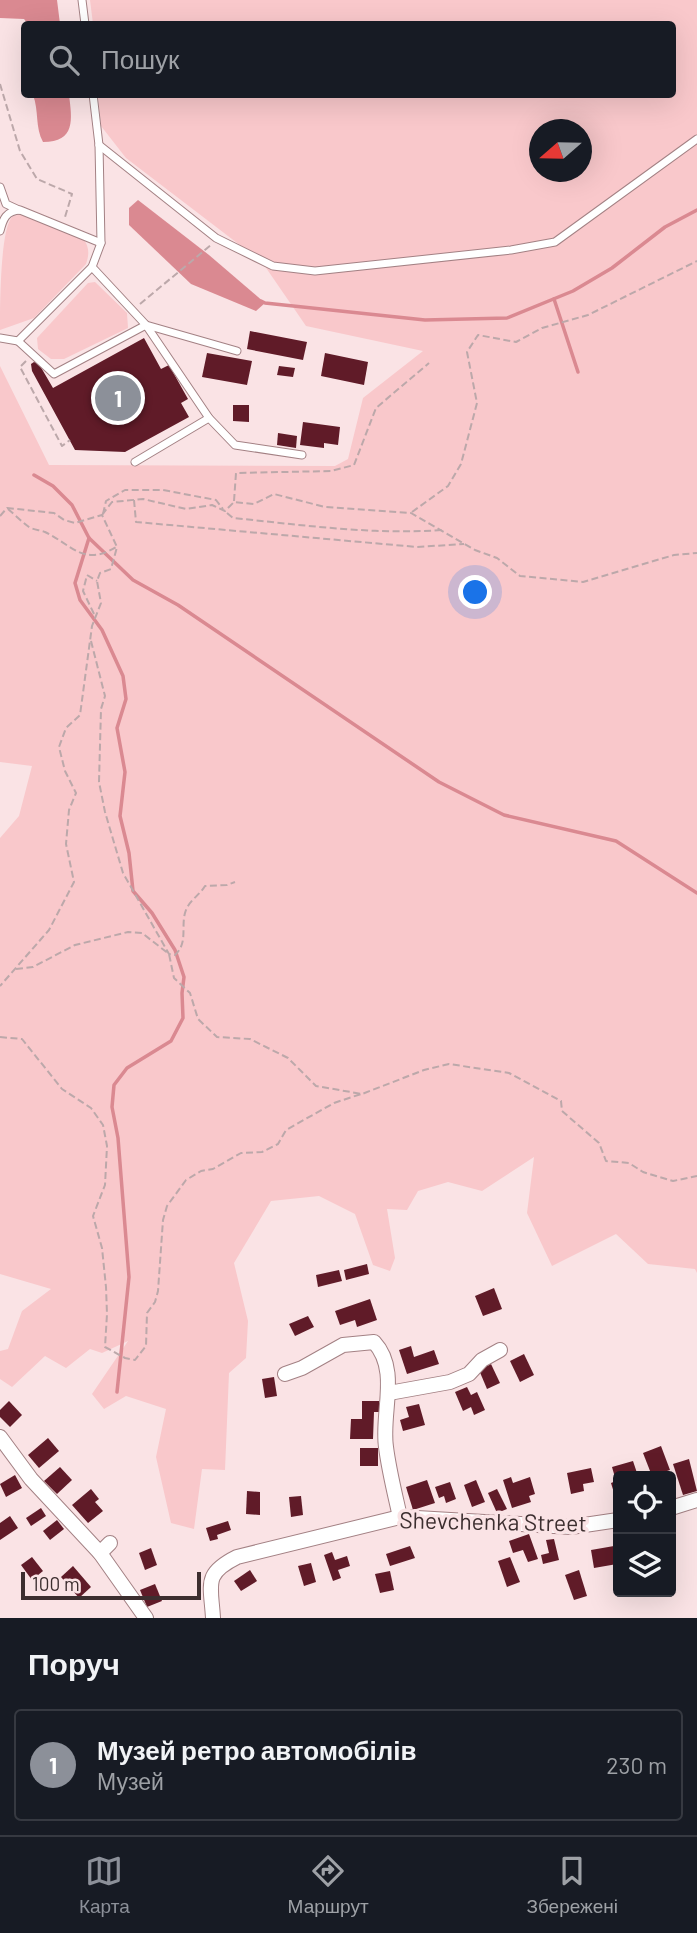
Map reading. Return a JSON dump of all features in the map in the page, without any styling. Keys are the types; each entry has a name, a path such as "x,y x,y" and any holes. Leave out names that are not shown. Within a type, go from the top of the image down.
{"street":[{"path":"285,1374 302,1368 343,1345 374,1342 382,1350 389,1393 385,1416 386,1445 400,1517"},
{"path":"389,1393 450,1382 469,1374 482,1360 500,1350"},
{"path":"0,1437 31,1479 105,1548 146,1618"},
{"path":"676,1506 697,1500"},
{"name":"Shevchenka Street","path":"213,1618 211,1579 220,1566 237,1557 400,1517 571,1527 613,1521"}],"lane":[{"path":"82,0 85,21"},
{"path":"18,341 92,267 101,243 99,145 93,98"},
{"path":"99,145 216,238 273,265 315,271 511,250 555,242 697,139"},
{"path":"0,187 6,204 101,243"},
{"path":"0,231 8,213 20,210"},
{"path":"92,267 146,325 209,418 234,446 302,455"},
{"path":"0,338 18,341 54,374 146,325 237,351"},
{"path":"135,463 209,418"}],"path":[{"path":"132,310 210,246"},
{"path":"411,513 448,486 461,464 477,403 467,352 478,335 516,342 542,328 588,315 697,261"},
{"path":"33,354 20,367 62,446 70,440"},
{"path":"225,511 234,502 236,473 331,471 354,465 376,408 429,363"},
{"path":"0,986 49,930 74,882 66,844 69,810 76,793 65,771 59,747 66,728 80,715 92,626 101,603 97,581 100,573 111,569 117,547 102,515 106,501 125,491 163,489 216,500 233,518 402,533 442,530"},
{"path":"234,502 254,504 274,494 325,507 411,513 465,544 497,558 520,576 583,582 674,555 697,553"},
{"path":"7,508 54,513 75,523 102,515 112,502 143,499 186,509 212,505 225,511"},
{"path":"134,500 136,522 417,547 465,544"},
{"path":"0,516 7,508"},
{"path":"7,508 31,529 43,531 77,553 105,554 117,547"},
{"path":"95,615 83,591 87,575 97,581"},
{"path":"90,639 105,696 100,709 99,782 108,823 123,873 169,954 174,978 190,993 198,1019 217,1037 250,1039 288,1058 316,1086 362,1094"},
{"path":"16,969 33,967 75,945 128,932 142,933 169,954 175,955 183,945 186,910 193,898 205,886 235,882"},
{"path":"0,1037 22,1039 62,1089 91,1108 103,1125 107,1146 106,1176 93,1216 102,1248 106,1287 105,1347 125,1358 135,1360 146,1346 147,1313 155,1302 158,1291 163,1220 167,1206 186,1180 201,1171 214,1169 242,1153 262,1152 278,1144 286,1130 334,1103 424,1070 449,1064 509,1073 561,1101 562,1111 599,1143 606,1161 629,1163 643,1172 673,1181 697,1176"}],"shaded area":[{"path":"0,0 57,0 60,21 0,18"},
{"path":"90,0 697,0 697,1273 695,1269 648,1264 616,1234 552,1266 527,1213 534,1157 482,1191 448,1182 418,1191 407,1210 387,1209 395,1258 390,1271 373,1265 355,1214 319,1196 271,1201 234,1263 248,1321 246,1358 229,1373 225,1470 202,1469 194,1529 171,1523 156,1457 166,1409 126,1396 104,1409 92,1394 128,1341 102,1353 90,1349 66,1368 45,1356 12,1387 0,1379 0,1351 8,1349 22,1311 51,1289 0,1274 0,838 19,816 32,766 0,762 0,366 49,465 335,466 348,459 363,398 423,351 306,326 262,262 126,158 101,126 98,98 676,98 676,21 93,21"},
{"path":"34,98 69,98 71,120 67,133 54,141 43,142"},
{"path":"138,200 265,303 256,311 191,284 129,225 129,208"},
{"path":"22,214 81,236 87,246 88,256 86,264 34,318 0,330 5,237 12,217"},
{"path":"95,282 127,313 128,328 64,359 51,359 38,349 37,338 88,283"}],"building":[{"path":"250,331 307,342 303,360 247,349"},
{"path":"144,338 161,369 169,365 188,399 181,403 189,417 125,452 75,450 32,371 31,364 39,364 53,388"},
{"path":"207,353 252,361 247,385 202,377"},
{"path":"325,353 368,362 364,385 321,376"},
{"path":"279,366 295,368 293,377 277,375"},
{"path":"233,405 249,405 249,422 233,421"},
{"path":"303,422 340,427 338,445 324,443 324,448 300,445"},
{"path":"278,433 297,436 296,448 277,445"},
{"path":"367,1264 369,1274 346,1280 344,1270"},
{"path":"339,1270 342,1281 318,1287 316,1275"},
{"path":"494,1288 502,1309 483,1316 475,1296"},
{"path":"370,1299 377,1320 357,1327 355,1320 340,1325 335,1311"},
{"path":"308,1316 314,1327 295,1336 289,1324"},
{"path":"411,1346 414,1357 434,1350 439,1364 407,1374 399,1350"},
{"path":"524,1354 534,1375 520,1382 510,1361"},
{"path":"491,1364 500,1383 487,1389 479,1370"},
{"path":"274,1377 277,1396 265,1398 262,1379"},
{"path":"467,1387 471,1395 477,1392 485,1410 474,1415 471,1407 463,1411 455,1392"},
{"path":"9,1401 22,1415 10,1427 0,1417 0,1410"},
{"path":"362,1401 379,1401 379,1412 374,1412 373,1439 350,1439 351,1419 362,1419"},
{"path":"419,1404 425,1425 403,1431 400,1420 409,1417 406,1407"},
{"path":"48,1438 59,1451 39,1468 28,1455"},
{"path":"661,1446 670,1470 650,1471 643,1453"},
{"path":"360,1448 378,1448 378,1466 360,1466"},
{"path":"689,1459 697,1491 683,1495 673,1464"},
{"path":"633,1461 636,1471 613,1471 612,1467"},
{"path":"60,1467 72,1480 57,1494 44,1481"},
{"path":"591,1468 594,1482 583,1484 584,1491 571,1494 567,1473"},
{"path":"15,1475 22,1488 6,1497 0,1484"},
{"path":"511,1477 513,1483 530,1477 535,1494 529,1496 531,1502 512,1508 503,1480"},
{"path":"427,1480 435,1503 413,1510 406,1487"},
{"path":"476,1480 485,1502 472,1507 464,1485"},
{"path":"450,1482 456,1499 446,1503 444,1496 439,1498 435,1487"},
{"path":"91,1489 99,1499 95,1502 103,1511 88,1523 72,1505"},
{"path":"497,1489 507,1509 497,1513 488,1493"},
{"path":"247,1491 260,1492 260,1515 246,1514"},
{"path":"301,1496 303,1515 291,1517 289,1497"},
{"path":"41,1508 46,1516 31,1526 26,1518"},
{"path":"10,1516 18,1528 0,1540 0,1523"},
{"path":"57,1520 64,1529 50,1540 43,1531"},
{"path":"228,1521 231,1530 210,1541 206,1528"},
{"path":"529,1534 538,1559 528,1562 523,1550 513,1553 509,1541"},
{"path":"554,1539 559,1560 543,1564 541,1555 549,1553 546,1540"},
{"path":"410,1546 415,1558 390,1566 386,1554"},
{"path":"613,1546 613,1565 594,1568 591,1550"},
{"path":"151,1548 157,1565 145,1570 139,1553"},
{"path":"332,1552 335,1560 347,1556 350,1566 338,1570 341,1578 333,1581 324,1555"},
{"path":"32,1557 43,1571 32,1580 21,1565"},
{"path":"510,1557 520,1582 507,1587 498,1561"},
{"path":"311,1563 316,1582 304,1586 298,1566"},
{"path":"73,1566 91,1587 79,1598 61,1577"},
{"path":"250,1570 257,1581 241,1591 234,1581"},
{"path":"579,1570 587,1596 574,1600 565,1575"},
{"path":"390,1571 394,1590 380,1593 375,1574"},
{"path":"155,1584 162,1601 147,1607 140,1590"}],"waterway":[{"path":"261,301 425,320 507,318 573,291 612,268 665,227 697,210"},
{"path":"554,299 578,372"},
{"path":"34,475 53,486 72,505 89,538 133,580 178,605 439,782 504,815 616,841 697,893"},
{"path":"89,538 75,583 80,600 102,630 123,676 126,699 117,728 125,772 120,816 129,853 133,891 152,913 175,950 184,977 183,1018 171,1041 127,1068 114,1085 112,1107 118,1138 129,1277 117,1392"}],"place":[{"name":"Музей ретро автомобілів","path":"118,398"}]}
